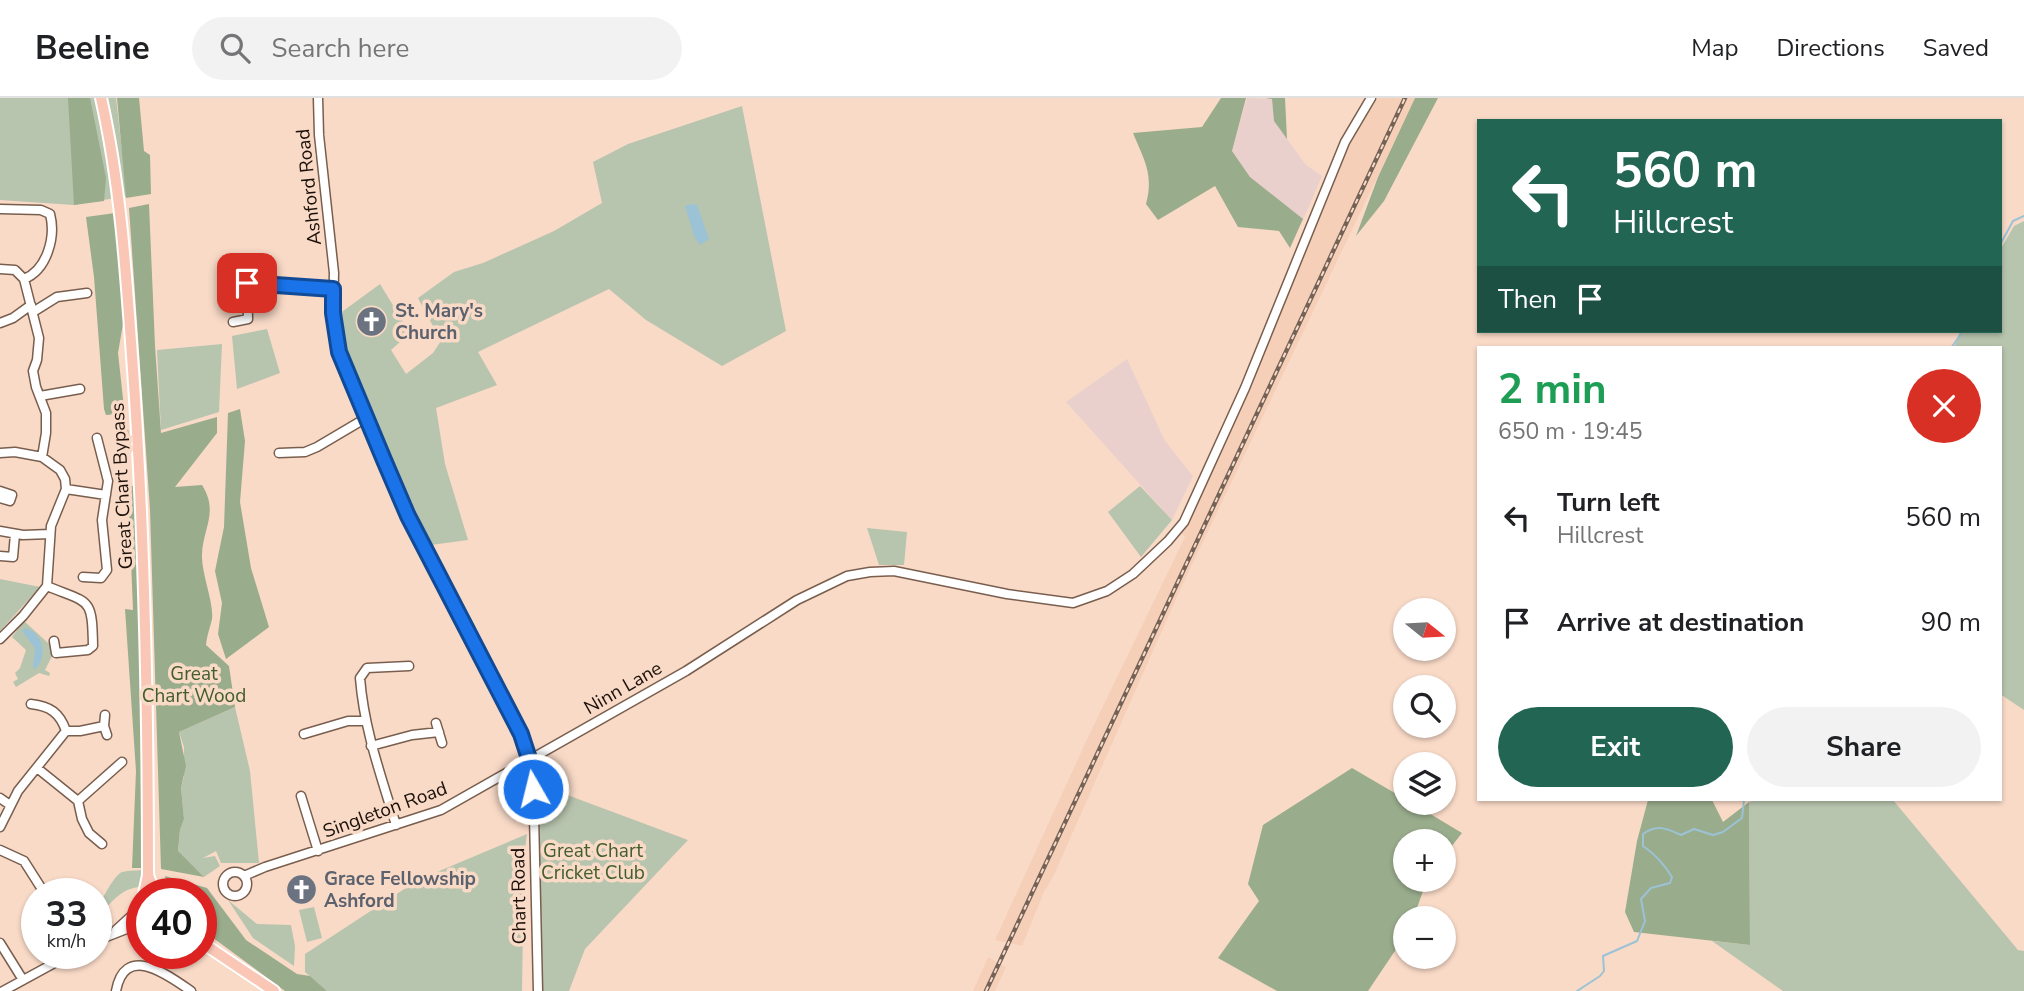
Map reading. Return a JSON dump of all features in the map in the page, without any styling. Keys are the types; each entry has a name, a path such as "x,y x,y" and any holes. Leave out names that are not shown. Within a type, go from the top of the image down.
{"main road":[{"name":"Great Chart Bypass","path":"101,98 121,223 140,463 148,704 147,878"},
{"path":"217,953 274,991"}],"street":[{"name":"Ashford Road","path":"318,98 319,135 334,273 334,322 339,352 366,418"},
{"name":"Ninn Lane","path":"530,759 686,671 797,600 847,576 894,571 1007,594 1073,603 1107,591 1133,574 1184,522 1245,388 1345,142 1371,98"},
{"path":"0,209 41,210 50,214 52,222 49,247 43,264 37,272 24,279"},
{"path":"0,269 15,270 24,279 39,338 33,370 46,413 47,433 42,457"},
{"path":"233,322 248,319 247,283 333,289"},
{"path":"0,323 57,297 87,293"},
{"path":"40,396 80,389"},
{"path":"279,453 305,452 366,418"},
{"name":"Chart Road","path":"366,418 408,516 521,734 530,759 533,771 538,991"},
{"path":"83,577 102,578 107,570 102,520 106,468 97,438"},
{"path":"0,453 15,452 42,457 60,470 66,489 51,527 47,586 0,639"},
{"path":"66,489 106,495"},
{"path":"0,491 12,495 10,501 0,498"},
{"path":"0,531 50,534"},
{"path":"0,556 13,557 15,534"},
{"path":"47,586 84,602 92,613 93,646 88,650 56,653 54,641"},
{"path":"396,825 371,746 360,681 363,671 370,668 399,663 409,666"},
{"path":"32,704 41,705 57,713 66,731"},
{"path":"66,731 106,731 105,715"},
{"path":"308,730 365,721"},
{"path":"371,746 437,728 442,743"},
{"path":"0,827 9,805 66,731"},
{"name":"Singleton Road","path":"244,876 257,869 441,810 530,759"},
{"path":"78,801 122,762"},
{"path":"37,768 78,801 89,833 102,844"},
{"path":"301,796 318,851"},
{"path":"0,798 9,805"},
{"path":"0,850 24,861 35,878"},
{"path":"114,933 126,925"},
{"path":"114,933 126,925"},
{"path":"0,943 23,980"},
{"path":"116,991 117,983 125,973 142,965 157,968 191,991"},
{"path":"5,991 43,969"}],"shaded area":[{"path":"1247,98 1272,99 1274,121 1306,165 1322,176 1303,220 1250,177 1232,151"},
{"path":"1378,98 1415,98 1180,590 1022,946 995,940 1089,735 1185,537 1181,533 1191,519 1346,148"},
{"path":"1127,359 1165,441 1193,476 1172,520 1066,402"},
{"path":"988,957 1006,967 995,991 973,991"}],"green space":[{"path":"0,98 116,98 127,196 74,205 0,200"},
{"path":"68,98 90,98 106,178 104,201 74,205"},
{"path":"117,98 139,98 144,151 150,155 151,194 126,198"},
{"path":"1221,98 1246,98 1232,151 1250,177 1303,219 1290,248 1279,231 1238,227 1215,186 1158,220 1146,204 1148,175 1133,133 1202,127"},
{"path":"1265,98 1285,98 1287,139 1274,121 1272,99"},
{"path":"1415,98 1438,98 1384,201 1356,236 1378,177"},
{"path":"742,106 786,331 722,366 646,320 609,289 478,352 497,385 436,408 445,464 468,540 431,545 347,356 340,333 339,314 380,284 410,333 391,350 406,374 433,353 441,341 418,298 454,272 483,263 554,231 602,203 593,162 628,144"},
{"name":"Great Chart Wood","path":"149,204 161,433 217,417 217,433 175,487 202,485 207,495 210,512 202,562 212,619 206,645 229,666 235,707 179,732 186,766 181,788 184,819 178,851 204,877 161,869 150,509 129,208"},
{"path":"115,213 124,318 118,353 125,417 134,454 125,449 118,414 106,415 104,409 94,277 86,217"},
{"path":"2024,221 2024,710 2002,695 2002,346 1955,346 1959,333 2002,333 2002,247 2014,226"},
{"path":"267,329 280,373 237,389 232,336"},
{"path":"222,344 219,412 161,430 157,350"},
{"name":"Great Chart Wood","path":"240,409 245,441 240,502 251,568 269,627 226,659 218,634 222,603 215,571 224,527 228,413"},
{"path":"128,486 138,486 143,789 141,868 132,868 136,771 125,609 133,610"},
{"path":"1140,486 1172,520 1141,557 1108,512"},
{"path":"867,528 907,532 904,565 879,565"},
{"path":"0,579 40,587 0,631"},
{"path":"24,621 48,643 52,642 52,656 45,670 50,673 49,676 39,673 16,687 13,682 18,679 15,673 20,668 26,650 12,637"},
{"path":"235,707 250,771 259,863 221,863 216,851 203,858 215,856 220,866 204,877 178,852 184,819 181,788 184,777 184,747 179,732"},
{"path":"1352,768 1393,792 1393,815 1432,815 1455,829 1393,829 1393,892 1423,892 1418,906 1393,906 1393,954 1368,991 1277,991 1218,958 1259,901 1248,884 1263,825"},
{"name":"Great Chart Cricket Club","path":"539,773 562,793 688,840 585,949 569,991 541,991"},
{"path":"1648,801 1712,801 1723,822 1749,802 1750,945 1634,932 1625,912 1637,841"},
{"path":"1894,801 2018,950 2024,951 2024,991 1783,991 1712,941 1750,945 1749,802"},
{"path":"1456,829 1462,833 1456,841"},
{"path":"527,834 524,857 522,991 327,991 305,972 305,954 418,880"},
{"path":"142,870 142,878 126,878 126,891 112,902 112,883 125,871"},
{"path":"228,900 257,924 291,925 295,946 294,966 253,938"},
{"path":"217,901 246,940 297,974 310,976 327,991 285,991 217,941"},
{"path":"314,907 322,938 307,942 299,910"}],"water":[{"path":"697,205 709,239 700,245 694,236 685,206"},
{"path":"25,628 36,635 42,646 42,658 35,669 35,648 22,631"}],"waterway":[{"path":"2002,241 2013,221 2024,216"},
{"path":"1952,346 1962,333"},
{"path":"1577,991 1604,971 1603,956 1637,941 1645,921 1641,899 1651,888 1670,883 1672,877 1666,868 1643,846 1643,834 1657,828 1681,835 1694,829 1713,835 1723,832 1742,818 1744,801"}],"railway":[{"path":"986,991 1405,98"}],"place":[{"name":"St. Mary's Church","path":"372,322"},
{"name":"Grace Fellowship Ashford","path":"301,890"}],"route":[{"path":"247,283 333,289 335,331 345,367 408,516 521,734 533,771 533,789"}]}
